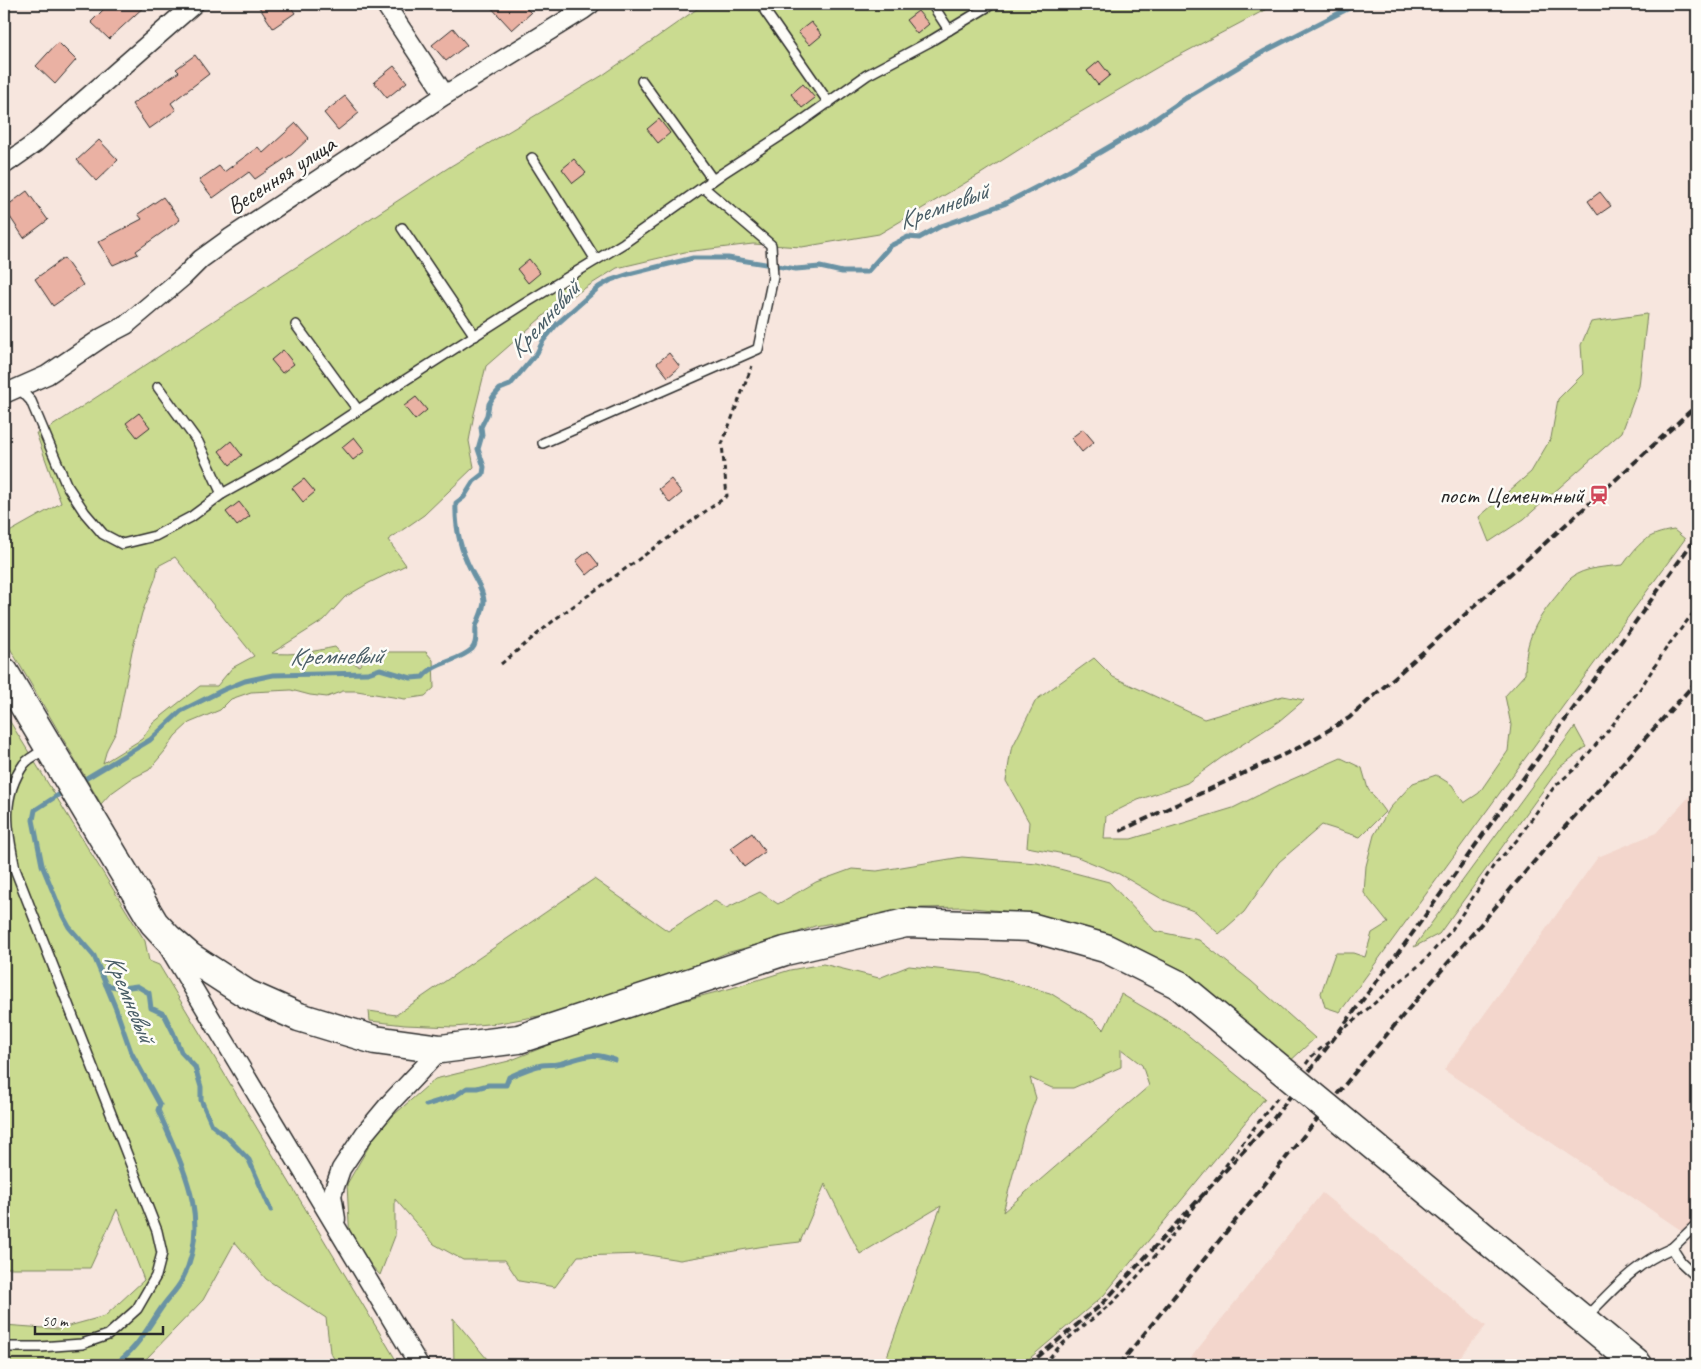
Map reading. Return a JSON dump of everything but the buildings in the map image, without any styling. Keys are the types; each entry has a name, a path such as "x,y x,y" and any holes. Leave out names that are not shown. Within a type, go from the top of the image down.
{"main road":[{"path":"4,672 154,923 190,957 247,994 299,1017 376,1040 442,1049 520,1039 785,951 906,923 1030,927 1105,948 1179,985 1638,1365"}],"street":[{"path":"4,165 34,144 194,4"},
{"path":"385,4 445,95"},
{"name":"Весенняя улица","path":"11,391 48,375 126,325 183,277 201,259 230,238 445,95 591,4"},
{"path":"154,923 419,1365"},
{"path":"338,1230 332,1195 341,1169 365,1133 390,1103 442,1049"}],"lane":[{"path":"932,4 949,30"},
{"path":"11,391 31,401 66,484 85,513 103,534 122,544 156,536 191,517 222,494 278,463 524,304 624,243 867,75 992,4"},
{"path":"765,11 829,102"},
{"path":"642,81 713,180"},
{"path":"532,158 596,260"},
{"path":"543,443 758,349 773,277 771,245 704,187"},
{"path":"402,228 475,336"},
{"path":"296,325 358,410"},
{"path":"158,387 198,442 222,494"},
{"path":"4,1347 82,1344 108,1335 137,1308 156,1276 162,1253 157,1231 15,868 4,813 8,791 24,763 52,753"},
{"path":"1584,1320 1634,1269 1653,1256 1672,1248 1697,1224"},
{"path":"1672,1248 1681,1262 1697,1277"}],"path":[{"path":"501,664 558,617 727,496 722,444 758,349"},
{"path":"1301,1070 1312,1056 1423,962 1451,931 1494,865 1516,840 1554,786 1578,767 1611,727 1697,608"},
{"path":"1044,1365 1054,1350 1121,1294 1168,1239 1283,1092"}],"shaded area":[{"path":"1697,788 1697,1241 1444,1070 1598,857 1656,833"},
{"path":"1322,1193 1486,1326 1453,1365 1185,1365"}],"green space":[{"path":"704,4 1276,4 1163,64 879,234 802,247 753,244 685,252 617,268 550,310 486,366 469,441 474,467 424,515 388,540 406,565 345,597 324,620 272,653 296,653 335,647 346,659 359,666 371,652 426,652 433,660 434,688 425,696 405,699 357,691 343,691 327,697 291,690 251,692 231,699 220,710 189,723 175,736 149,770 131,779 110,794 101,804 4,638 4,535 61,503 36,433 43,432 451,166 603,75","holes":["175,557 254,656 232,668 217,686 200,686 153,723 142,739 103,763 107,749 116,732 132,651 142,613 156,577 158,566"]},
{"path":"1647,314 1639,386 1622,432 1524,519 1489,542 1479,517 1531,472 1551,438 1558,399 1583,374 1581,345 1591,322"},
{"path":"1674,530 1685,539 1340,1012 1325,1007 1321,993 1335,953 1353,953 1365,957 1372,933 1388,923 1364,893 1366,866 1374,835 1390,808 1413,783 1436,775 1452,785 1464,803 1479,793 1508,751 1511,725 1505,696 1525,674 1527,650 1533,631 1550,603 1567,581 1576,574 1596,568 1623,565 1644,541 1656,534"},
{"path":"1094,658 1113,677 1204,719 1283,696 1304,700 1279,721 1221,758 1187,783 1138,800 1106,816 1104,839 1131,839 1233,808 1279,785 1341,758 1362,768 1368,789 1385,812 1360,837 1322,825 1279,862 1244,912 1219,934 1196,912 1162,899 1119,874 1075,856 1027,847 1029,822 1006,781 1011,750 1036,700"},
{"path":"4,712 145,941 149,961 159,965 399,1365 338,1365 330,1352 326,1318 266,1279 235,1242 203,1300 147,1358 136,1365 4,1365 4,1325 58,1329 105,1316 144,1280 117,1209 90,1268 4,1268"},
{"path":"1575,727 1586,747 1560,767 1439,934 1414,947"},
{"path":"962,857 1037,863 1109,882 1155,931 1199,940 1251,981 1315,1038 1287,1064 1032,914 963,907 922,908 815,926 779,939 726,953 683,971 598,1001 550,1014 499,1023 454,1027 370,1021 369,1011 396,1015 594,879 668,931 715,901 726,908 760,892 778,904 816,882 852,869 877,871"},
{"path":"823,964 879,978 909,966 984,974 1050,993 1094,1020 1104,1030 1121,994 1179,1028 1265,1098 1104,1295 1030,1358 1027,1365 884,1365 941,1206 860,1254 825,1184 800,1242 680,1260 642,1254 578,1256 555,1287 519,1281 505,1260 463,1260 434,1244 395,1199 395,1236 380,1275 350,1242 347,1184 380,1127 435,1079 509,1061 571,1036 659,1007 732,988 790,970","holes":["1121,1049 1142,1065 1149,1086 1003,1212 1026,1125 1036,1098 1030,1078 1052,1088 1073,1088 1121,1067"]},
{"path":"453,1318 492,1365 454,1365"}],"waterway":[{"name":"Кремневый","path":"80,782 150,740 181,711 245,681 273,675 368,673 380,669 411,678 423,677 433,668 460,657 472,649 475,644 476,627 484,601 481,589 461,546 456,521 456,503 464,497 474,481 483,474 484,467 478,449 482,435 481,427 487,415 489,404 500,389 510,385 537,353 543,341 557,324 599,287 611,280 629,274 693,258 728,258 796,269 820,267 842,272 867,272 890,246 908,237 919,238 941,226 1004,204 1066,172 1145,126 1186,98 1265,51 1357,4"},
{"name":"Кремневый","path":"66,790 35,810 33,820 42,865 69,927 94,956 131,1052 160,1105 158,1110 184,1173 191,1194 194,1215 195,1236 191,1258 182,1280 136,1345 114,1365"},
{"path":"106,985 122,988 137,986 149,993 151,1008 164,1014 181,1052 195,1067 201,1087 201,1100 212,1125 228,1138 249,1160 271,1210"},
{"path":"426,1105 455,1096 467,1088 506,1085 509,1077 538,1066 560,1064 594,1055 615,1060"}],"railway":[{"path":"1120,831 1302,746 1349,718 1697,405"},
{"path":"1028,1365 1101,1305 1274,1118 1404,945 1697,536"},
{"path":"1119,1365 1360,1066 1544,850 1697,681"}],"place":[{"name":"пост Цементный","path":"1599,495"}]}
